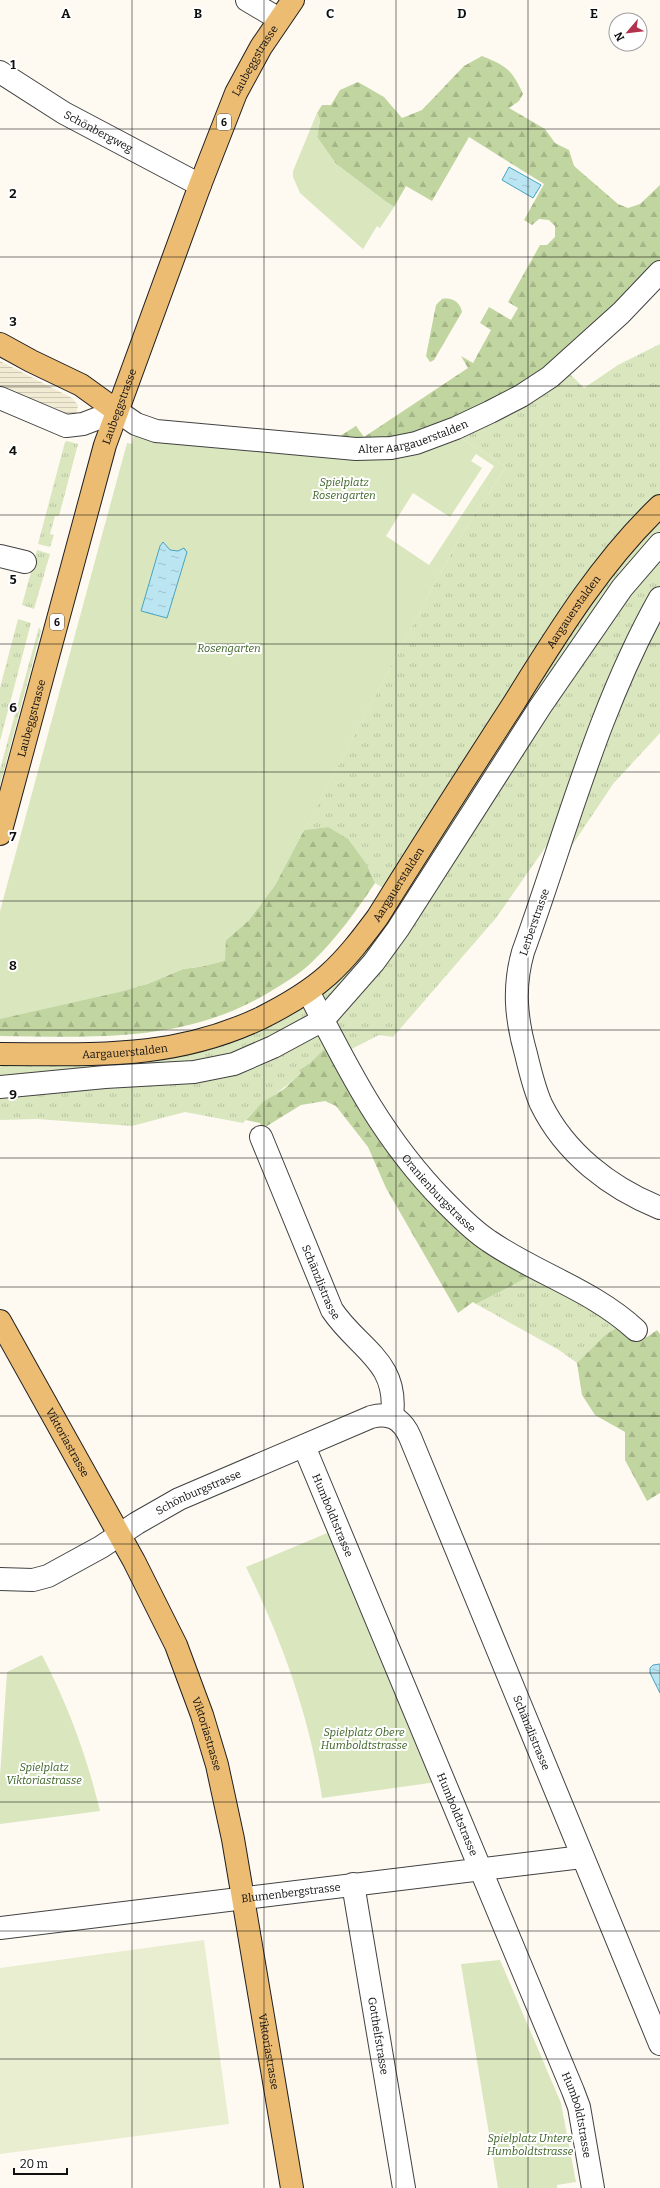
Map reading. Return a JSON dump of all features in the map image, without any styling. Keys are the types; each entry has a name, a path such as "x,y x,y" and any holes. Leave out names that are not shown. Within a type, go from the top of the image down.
{"main road":[{"name":"Laubeggstrasse","path":"0,834 105,445 117,410 200,185 236,93 293,0"},
{"path":"0,344 31,362 81,385 117,410"},
{"name":"Aargauerstalden","path":"0,1054 136,1052 190,1044 214,1037 255,1021 308,991 328,975 347,956 377,918 567,620 604,569 645,520 660,506"},
{"name":"Viktoriastrasse","path":"0,1321 120,1534 176,1645 202,1715 226,1804 292,2188"}],"street":[{"path":"247,0 280,19"},
{"name":"Schönbergweg","path":"0,72 64,113 200,185"},
{"name":"Alter Aargauerstalden","path":"117,410 136,424 156,431 333,448 369,449 403,446 430,438 462,425 521,396 557,371 621,313 660,272"},
{"path":"0,398 66,426 85,423 117,410"},
{"path":"0,1087 105,1077 194,1072 234,1064 273,1047 323,1020 374,962 398,930 540,707 622,588 660,544"},
{"path":"0,556 25,562"},
{"name":"Lerberstrasse","path":"660,598 633,650 588,762 523,952 517,978 516,998 520,1033 536,1091 558,1131 582,1158 608,1181 627,1193 660,1208"},
{"name":"Oranienburgstrasse","path":"308,991 345,1065 388,1135 414,1170 454,1211 487,1240 528,1266 598,1300 613,1310 636,1330"},
{"name":"Schänzlistrasse","path":"261,1137 332,1310 342,1325 376,1358 391,1382 393,1404 397,1419 410,1437 660,2044"},
{"name":"Schönburgstrasse","path":"0,1579 34,1580 48,1576 101,1547 179,1499 371,1417 380,1415 397,1419"},
{"name":"Humboldtstrasse","path":"304,1446 480,1869 574,2090 593,2188"},
{"name":"Blumenbergstrasse","path":"0,1928 582,1857"},
{"name":"Gotthelfstrasse","path":"353,1884 404,2188"}],"shaded area":[{"path":"0,361 72,398 78,405 77,412 70,416 58,414 59,409 0,390"}],"green space":[{"path":"482,56 507,69 512,74 519,86 523,94 519,101 509,108 545,129 555,143 569,150 574,166 618,204 628,208 640,204 660,185 660,263 545,372 428,435 332,441 356,426 364,437 468,368 461,356 473,363 491,330 480,323 489,307 511,320 518,308 508,302 540,245 547,245 555,237 555,226 549,220 539,219 532,225 524,220 544,184 469,137 432,201 406,186 394,207 336,164 317,137 320,120 317,113 322,105 331,105 340,90 358,82 384,97 402,118 422,110 464,66"},
{"path":"317,113 320,120 317,137 336,164 394,207 380,228 377,226 363,249 300,193 293,177 293,171"},
{"path":"442,299 455,301 461,308 462,312 434,360 430,362 426,356 436,305"},
{"path":"660,344 660,733 613,784 571,847 551,842 547,845 496,918 393,1037 379,1035 334,1058 327,1046 310,1063 300,1069 301,1073 257,1109 243,1123 185,1112 132,1126 37,1119 0,1120 0,1055 137,1053 304,996 393,894 375,883 367,865 328,827 304,830 457,542 506,467 455,434 568,372 584,388 618,365"},
{"name":"Rosengarten","path":"455,434 506,467 457,542 275,885 249,920 226,940 225,961 183,969 147,984 124,991 0,1019 0,911 127,443 132,444 134,435 333,453","holes":["476,454 494,466 429,565 386,536 413,493 450,517 482,468 471,461"]},
{"path":"67,441 78,444 59,516 55,516 50,534 54,535 50,547 38,544 65,442"},
{"path":"37,550 50,554 34,609 22,605"},
{"path":"18,619 31,623 0,741 0,688"},
{"path":"39,627 41,631 0,785 0,769"},
{"path":"328,827 348,839 367,865 375,883 338,934 322,952 308,966 268,993 236,1009 204,1021 171,1029 138,1034 104,1036 0,1036 0,1019 3,1017 147,984 183,969 205,966 226,940 249,920 275,885 304,830"},
{"path":"327,1046 357,1100 532,1275 476,1304 473,1302 458,1313 386,1188 368,1147 336,1106 325,1101 301,1105 262,1129 260,1123 246,1120 263,1102 284,1089 301,1073 299,1070 310,1063"},
{"path":"532,1275 621,1325 605,1335 577,1363 559,1350 476,1304"},
{"path":"621,1325 633,1338 647,1337 657,1330 660,1334 660,1493 647,1501 625,1460 625,1432 595,1415 582,1395 577,1363 605,1335"},
{"name":"Spielplatz Obere Humboldtstrasse","path":"332,1531 437,1782 322,1798 310,1738 293,1680 283,1651 246,1567"},
{"name":"Spielplatz Viktoriastrasse","path":"42,1655 76,1732 100,1811 0,1824 0,1776 7,1672"},
{"path":"204,1940 229,2124 0,2154 0,1968"},
{"name":"Spielplatz Untere Humboldtstrasse","path":"500,1960 561,2103 576,2182 557,2185 557,2188 498,2188 461,1964"}],"water":[{"path":"509,167 541,185 533,198 502,180"},
{"path":"163,542 170,550 178,551 184,548 187,552 167,618 141,611 160,546"},
{"path":"660,1664 660,1693 650,1673 650,1668 653,1665"}],"park label":[{"name":"Spielplatz Rosengarten","path":"344,488"}]}
